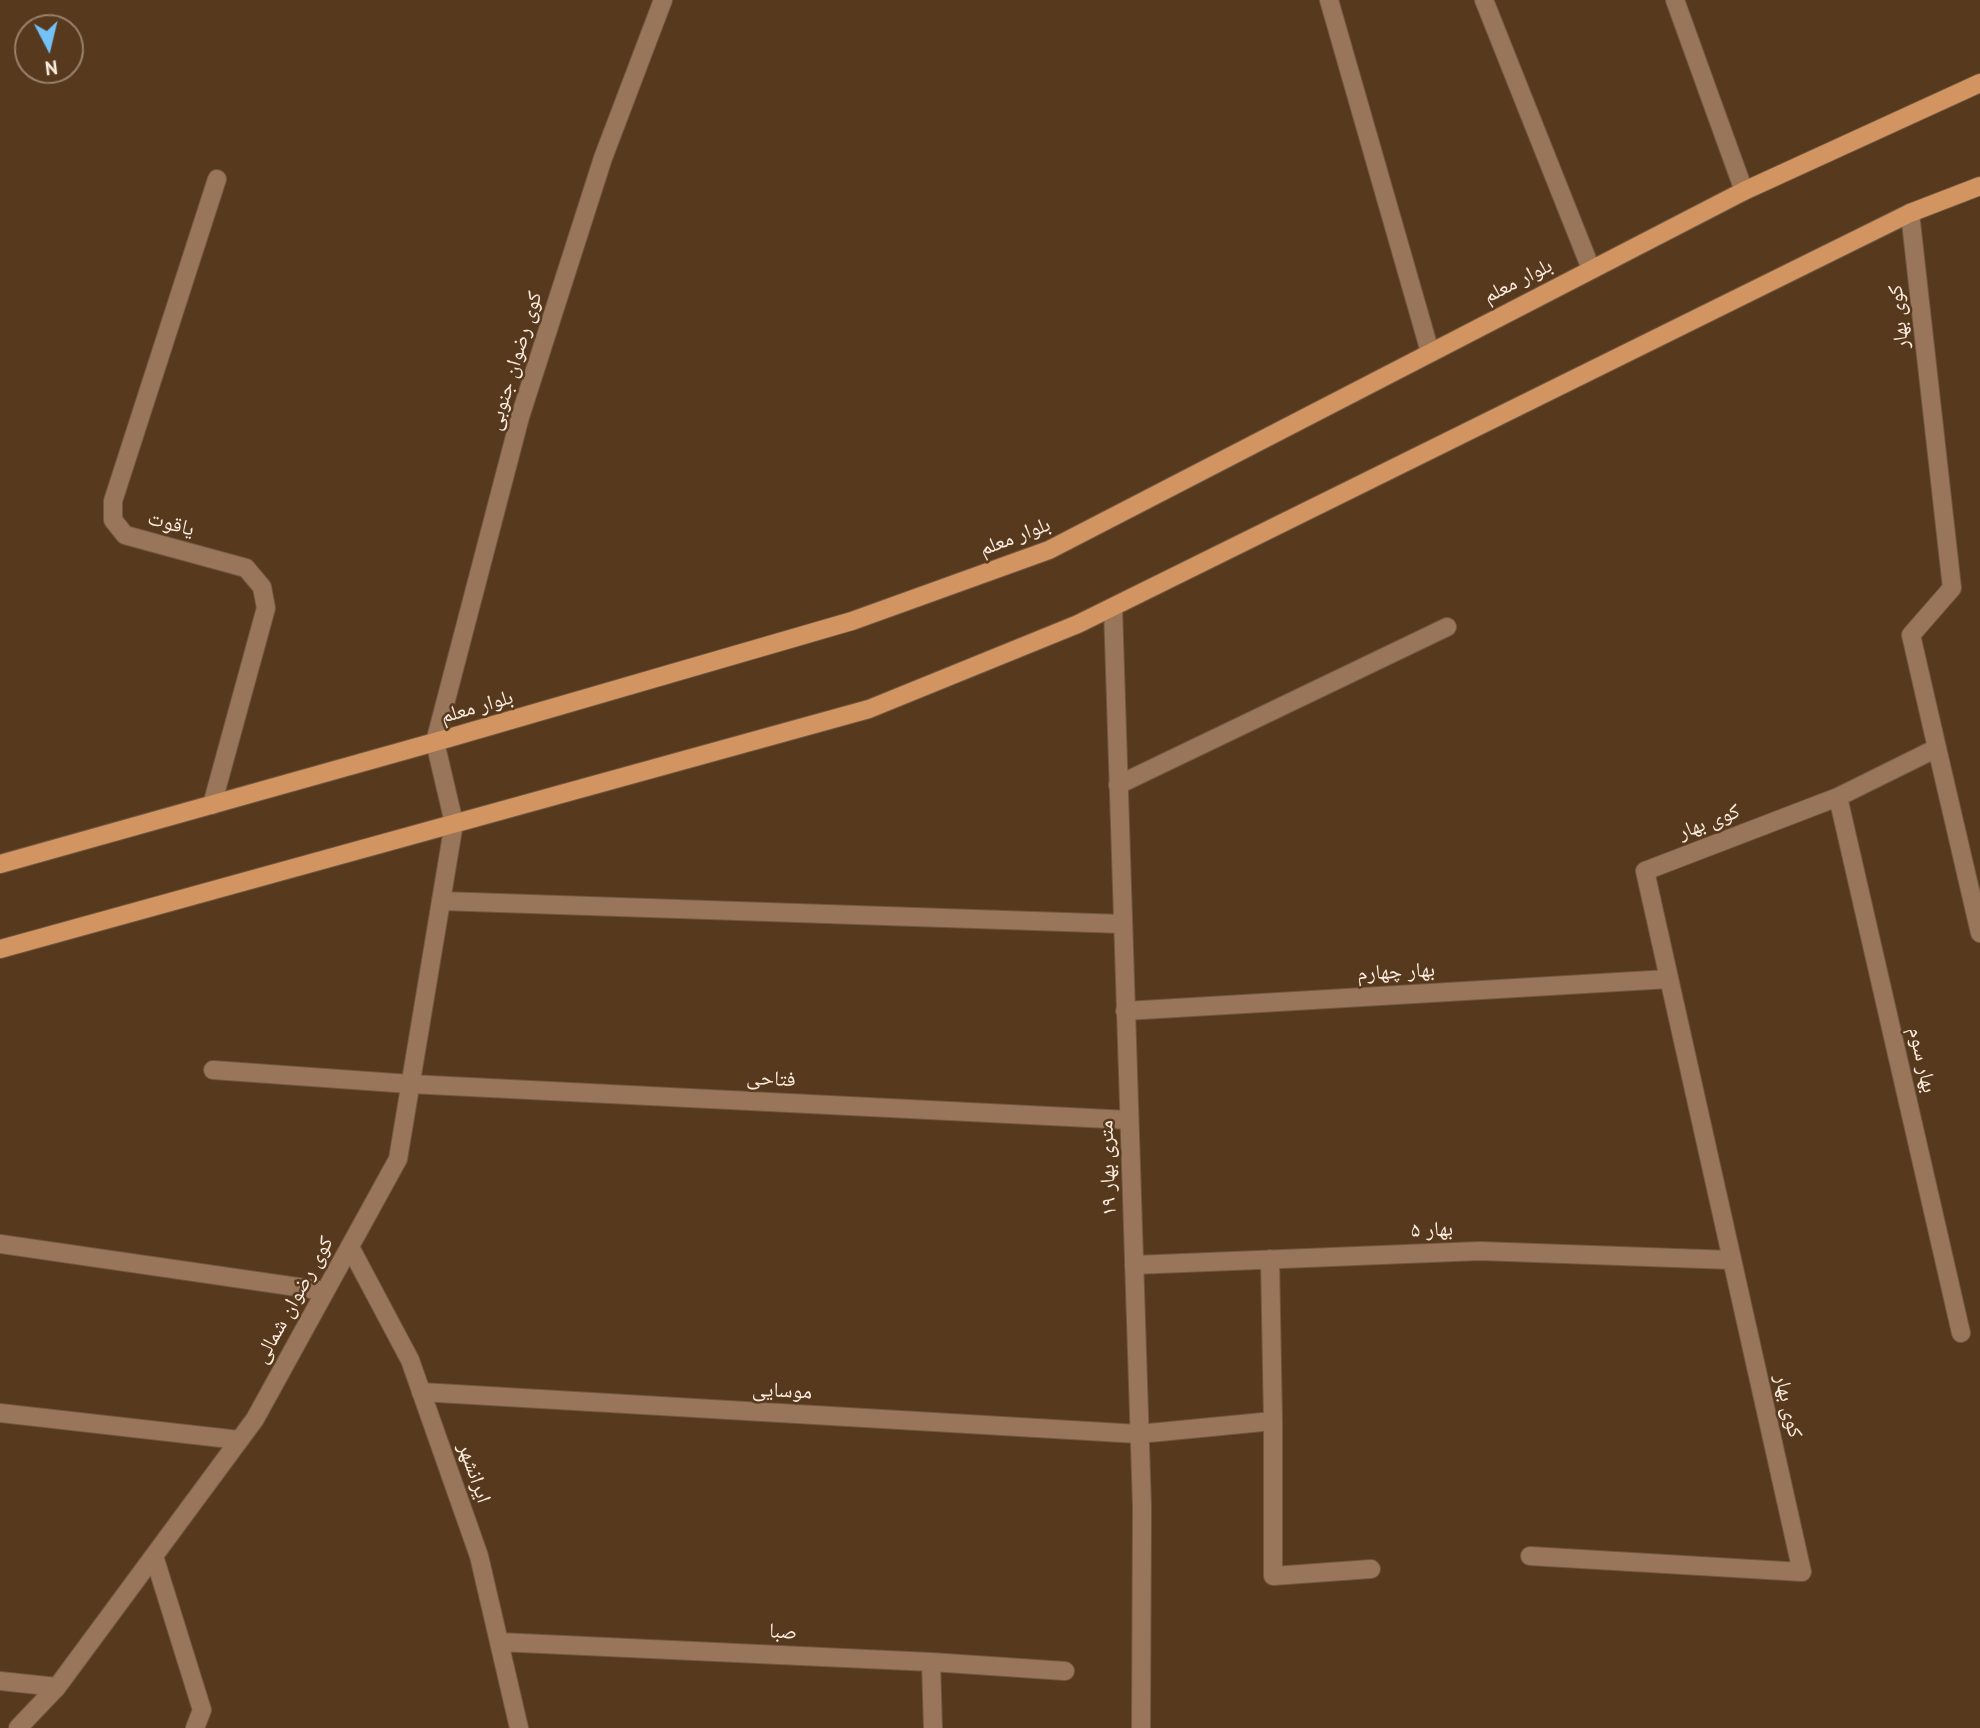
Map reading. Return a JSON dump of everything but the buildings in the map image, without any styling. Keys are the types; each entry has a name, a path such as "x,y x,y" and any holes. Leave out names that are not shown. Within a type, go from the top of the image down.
{"main road":[{"name":"بلوار معلم","path":"0,864 852,621 1049,550 1744,191 1980,83"},
{"path":"0,948 869,709 1113,608 1910,213 1980,186"}],"street":[{"name":"کوی رضوان جنوبی","path":"435,742 520,417 603,158 663,0"},
{"path":"1329,0 1430,352"},
{"path":"1484,0 1591,269"},
{"path":"1675,0 1744,191"},
{"name":"یاقوت","path":"212,805 266,608 262,587 246,568 125,535 113,520 113,501 216,179"},
{"name":"کوی بهار","path":"1530,1556 1802,1572 1645,872 1838,797 1937,748 1911,635 1952,588 1910,213"},
{"name":"۱۹ متری بهار","path":"1113,608 1142,1507 1141,1728"},
{"path":"1118,785 1447,627"},
{"path":"435,742 454,823"},
{"path":"1937,748 1980,933"},
{"name":"بهار سوم","path":"1838,797 1961,1333"},
{"name":"کوی رضوان شمالی","path":"18,1728 57,1687 255,1419 398,1159 454,823"},
{"path":"441,901 1123,924"},
{"name":"بهار چهارم","path":"1125,1011 1669,979"},
{"name":"فتاحی","path":"213,1070 410,1084 1129,1120"},
{"path":"0,1244 325,1291"},
{"name":"ایرانشهر","path":"349,1247 410,1360 479,1556 519,1728"},
{"name":"بهار ۵","path":"1134,1265 1480,1251 1732,1260"},
{"path":"1270,1259 1273,1576 1371,1569"},
{"name":"موسایی","path":"421,1392 1139,1434 1273,1421"},
{"path":"0,1413 239,1440"},
{"path":"155,1556 202,1710 195,1728"},
{"name":"صبا","path":"499,1642 1066,1671"},
{"path":"931,1662 933,1728"},
{"path":"0,1681 57,1687"}]}
